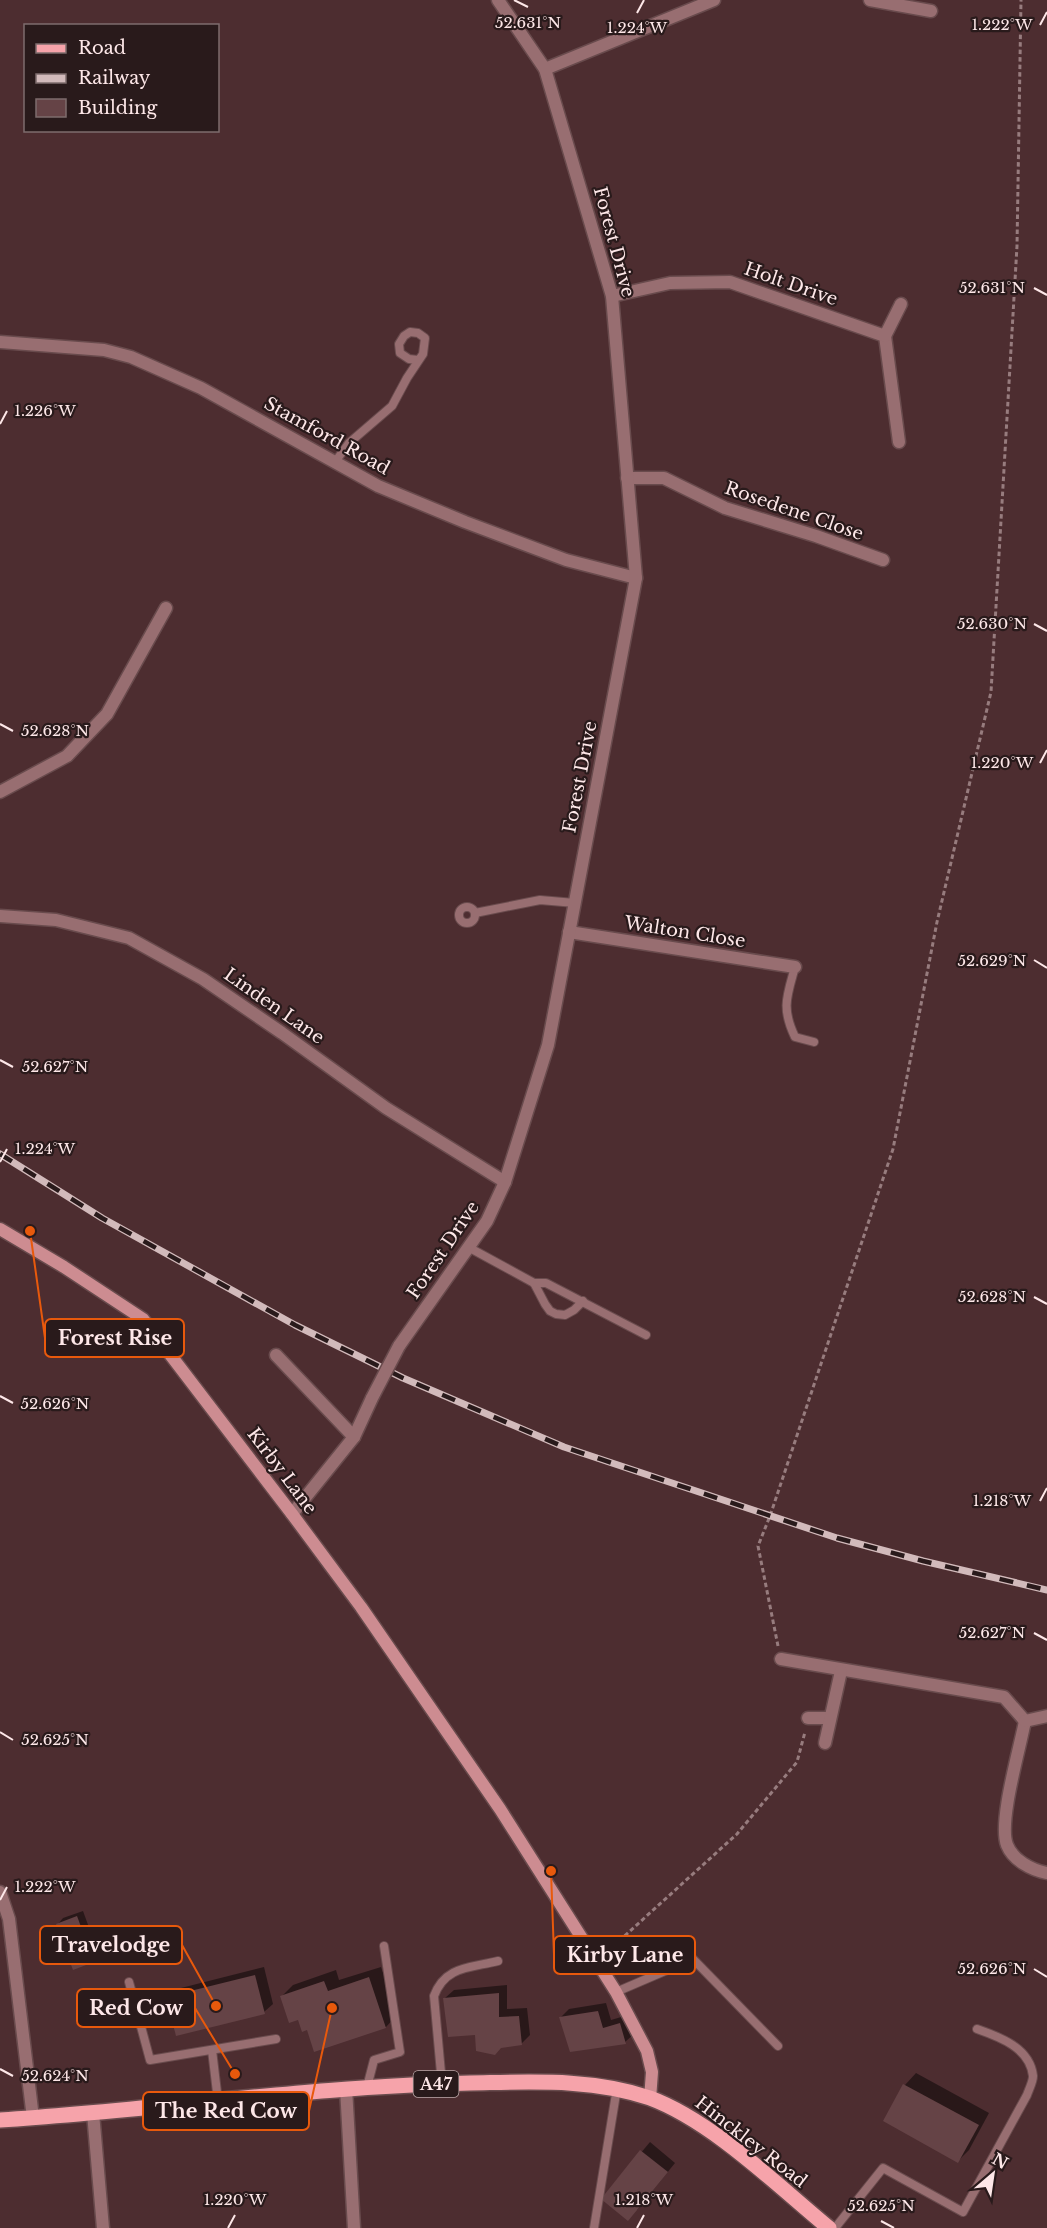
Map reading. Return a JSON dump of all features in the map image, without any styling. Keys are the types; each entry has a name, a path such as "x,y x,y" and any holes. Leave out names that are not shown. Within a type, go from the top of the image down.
{"main road":[{"name":"Hinckley Road","path":"0,2120 346,2088 535,2082 576,2083 617,2088 680,2111 707,2129 829,2228"}],"street":[{"name":"Forest Drive","path":"292,1514 354,1437 399,1346 487,1221 505,1182 548,1045 636,578 612,296 545,69 498,0"},
{"path":"545,69 714,0"},
{"path":"870,0 931,10"},
{"name":"Holt Drive","path":"612,296 670,283 730,282 885,336"},
{"path":"899,442 885,336 901,304"},
{"name":"Stamford Road","path":"0,342 104,350 131,357 201,388 378,486 566,560 636,578"},
{"name":"Rosedene Close","path":"627,478 664,478 725,508 816,536 883,560"},
{"path":"0,792 67,756 107,714 166,608"},
{"name":"Linden Lane","path":"0,916 56,920 129,938 203,979 386,1108 505,1182"},
{"name":"Walton Close","path":"569,932 795,967"},
{"name":"Kirby Lane","path":"0,1229 64,1267 142,1320 292,1514 361,1608 500,1809 616,1992 647,2051 652,2072 650,2099"},
{"path":"276,1355 354,1437"},
{"path":"781,1659 1004,1697 1025,1721"},
{"path":"825,1743 841,1671"},
{"path":"1025,1721 1047,1716"},
{"path":"808,1719 829,1718"},
{"path":"1025,1721 1005,1821 1006,1844 1017,1859 1039,1872 1047,1873"},
{"path":"0,1892 9,1919 33,2118"},
{"path":"346,2088 354,2228"},
{"path":"93,2113 103,2228"}],"lane":[{"path":"335,462 349,443 392,406 418,360"},
{"path":"475,913 540,900 574,903"},
{"path":"795,967 785,1000 788,1022 795,1037 814,1042"},
{"path":"468,1247 534,1283 546,1283 646,1335"},
{"path":"534,1283 545,1304 550,1311 556,1314 565,1315 583,1301"},
{"path":"368,2087 374,2060 400,2052 384,1946"},
{"path":"616,1992 693,1959 778,2046"},
{"path":"442,2084 434,1996 438,1986 442,1979 451,1973 498,1961"},
{"path":"129,1982 150,2060 276,2039"},
{"path":"835,2228 883,2168 963,2212 1027,2095 1033,2078 1029,2065 1017,2047 977,2029"},
{"path":"212,2050 218,2101"},
{"path":"594,2228 617,2088"}],"path":[{"path":"781,1659 758,1546 893,1149 937,922 991,692 1017,246 1022,0"},
{"path":"597,1961 738,1834 797,1762 808,1719"}],"building":[{"path":"77,1916 94,1962 73,1970 56,1924"},
{"path":"255,1975 265,2014 176,2036 166,1997"},
{"path":"369,1977 386,2028 314,2052 307,2030 302,2032 298,2020 289,2023 280,1996 324,1981 328,1991"},
{"path":"499,1993 499,2017 519,2016 522,2045 501,2048 495,2055 476,2051 475,2035 448,2037 443,1998"},
{"path":"598,2011 603,2028 620,2023 626,2044 570,2052 559,2017"},
{"path":"903,2084 979,2125 958,2163 883,2121"},
{"path":"640,2150 668,2172 628,2221 601,2199"}],"railway":[{"path":"0,1154 102,1218 295,1325 403,1378 564,1447 837,1538 1047,1590"}],"place":[{"name":"Forest Rise","path":"30,1231"},
{"name":"Kirby Lane","path":"551,1871"},
{"name":"Travelodge","path":"216,2006"},
{"name":"The Red Cow","path":"332,2008"},
{"name":"Red Cow","path":"235,2074"}]}
